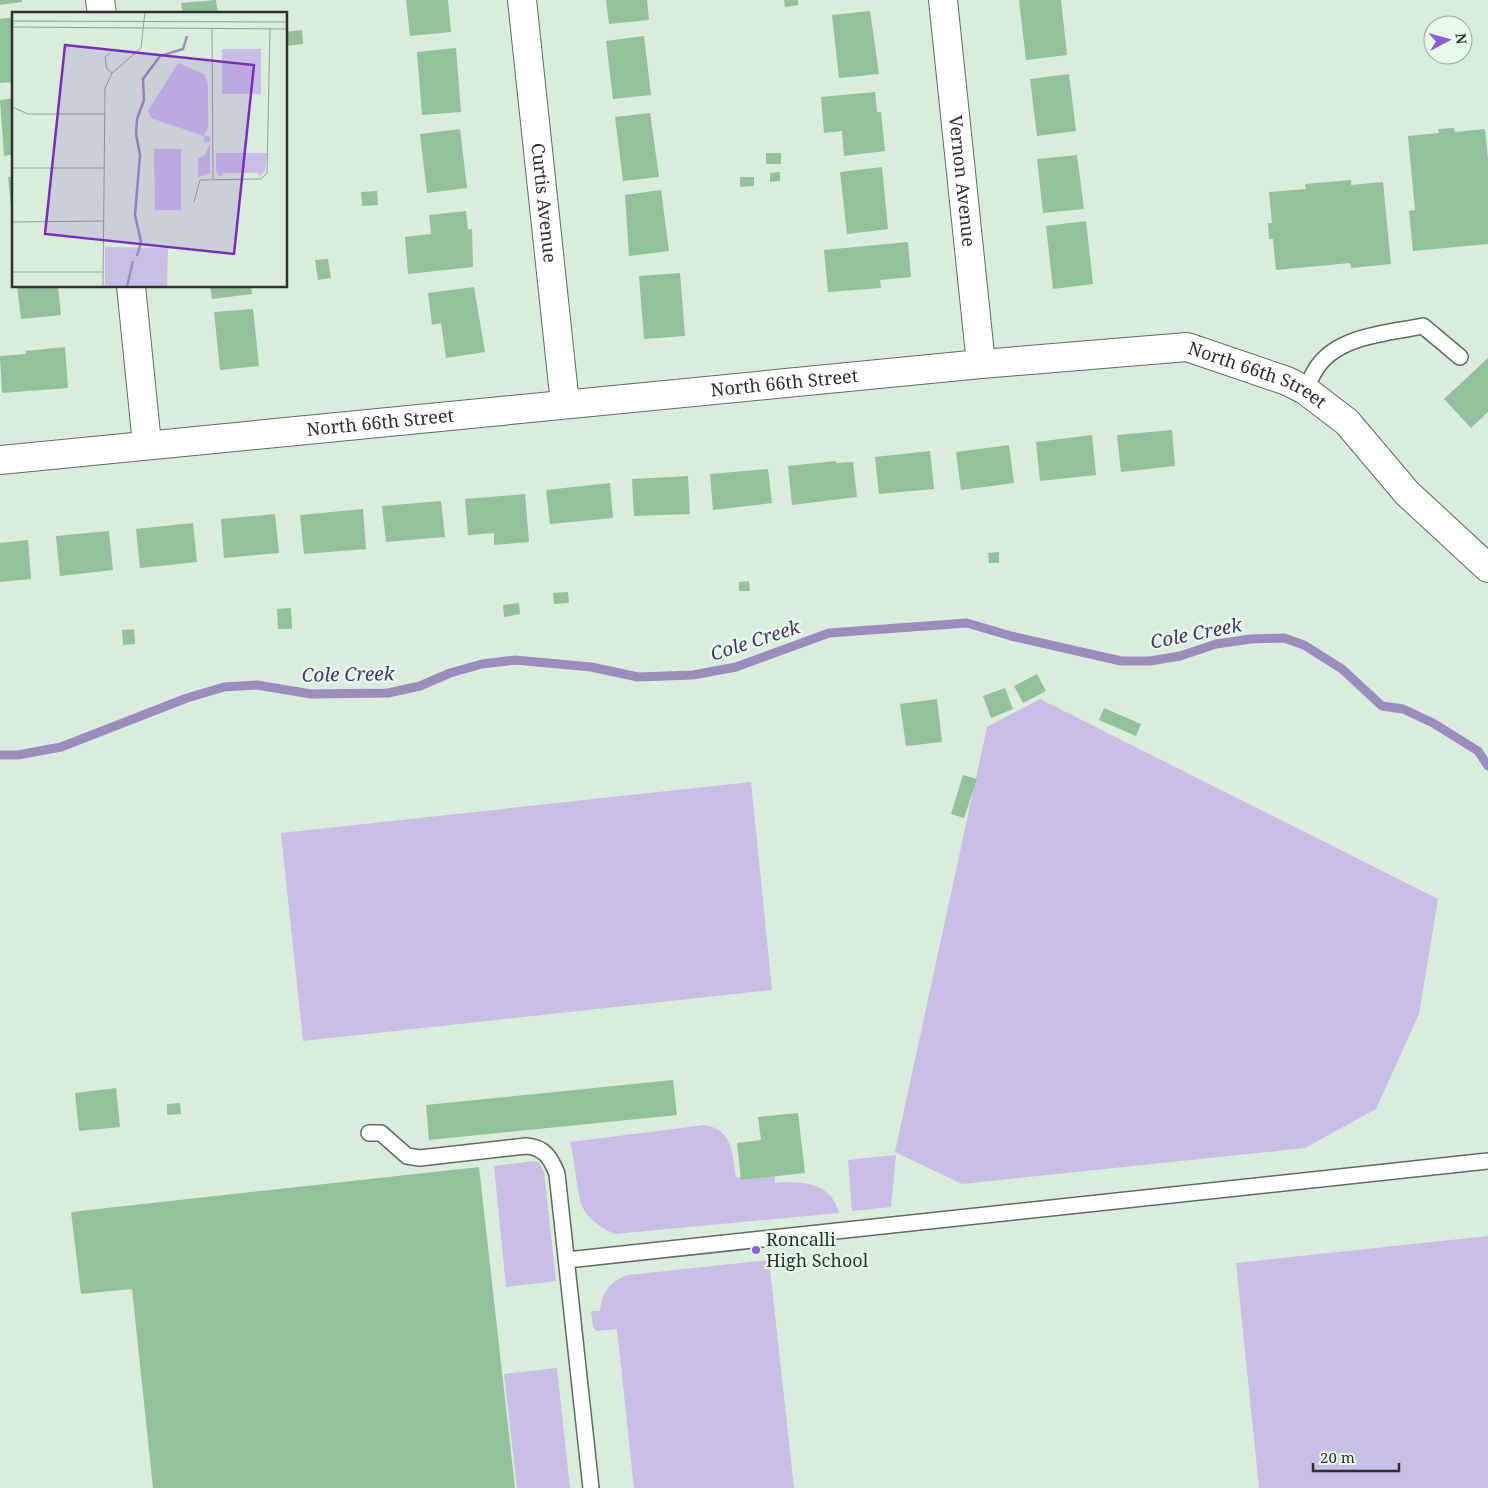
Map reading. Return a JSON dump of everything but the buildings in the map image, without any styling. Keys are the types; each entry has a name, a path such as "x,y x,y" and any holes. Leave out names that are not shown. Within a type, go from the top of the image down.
{"street":[{"name":"Curtis Avenue","path":"522,0 564,404"},
{"name":"Vernon Avenue","path":"943,0 981,364"},
{"path":"130,288 147,444"},
{"name":"North 66th Street","path":"0,460 147,444 1187,346 1287,381 1305,390 1347,422 1407,493 1488,568"}],"lane":[{"path":"1305,390 1319,365 1333,351 1356,341 1404,330 1423,326 1460,357"},
{"path":"369,1132 381,1133 407,1156 414,1157 536,1146 552,1160 557,1174 567,1260 590,1488"},
{"path":"567,1260 1488,1161"}],"shaded area":[{"path":"1040,699 1438,899 1419,1014 1376,1109 1305,1148 962,1184 895,1152 987,727"},
{"path":"751,782 772,990 303,1041 281,833"},
{"path":"705,1125 721,1132 730,1144 736,1177 741,1177 741,1180 775,1176 775,1183 795,1182 814,1186 822,1189 829,1195 839,1213 614,1234 590,1218 582,1205 570,1142"},
{"path":"896,1155 891,1207 852,1211 848,1160"},
{"path":"539,1162 544,1172 556,1281 506,1287 494,1166"},
{"path":"1488,1236 1488,1488 1259,1488 1236,1263"},
{"path":"769,1260 794,1488 634,1488 617,1329 597,1331 593,1327 591,1311 600,1311 608,1288 617,1280 629,1275"},
{"path":"557,1368 570,1488 517,1488 504,1374"}],"waterway":[{"name":"Cole Creek","path":"0,755 18,755 61,747 187,698 224,687 257,685 311,694 388,693 420,686 450,673 482,664 515,660 591,667 638,677 693,675 736,667 829,633 967,623 1011,636 1121,661 1150,661 1180,656 1216,644 1251,639 1284,638 1304,645 1342,669 1382,706 1403,709 1433,723 1478,751 1488,766"}],"place":[{"name":"Roncalli High School","path":"756,1250"}]}
